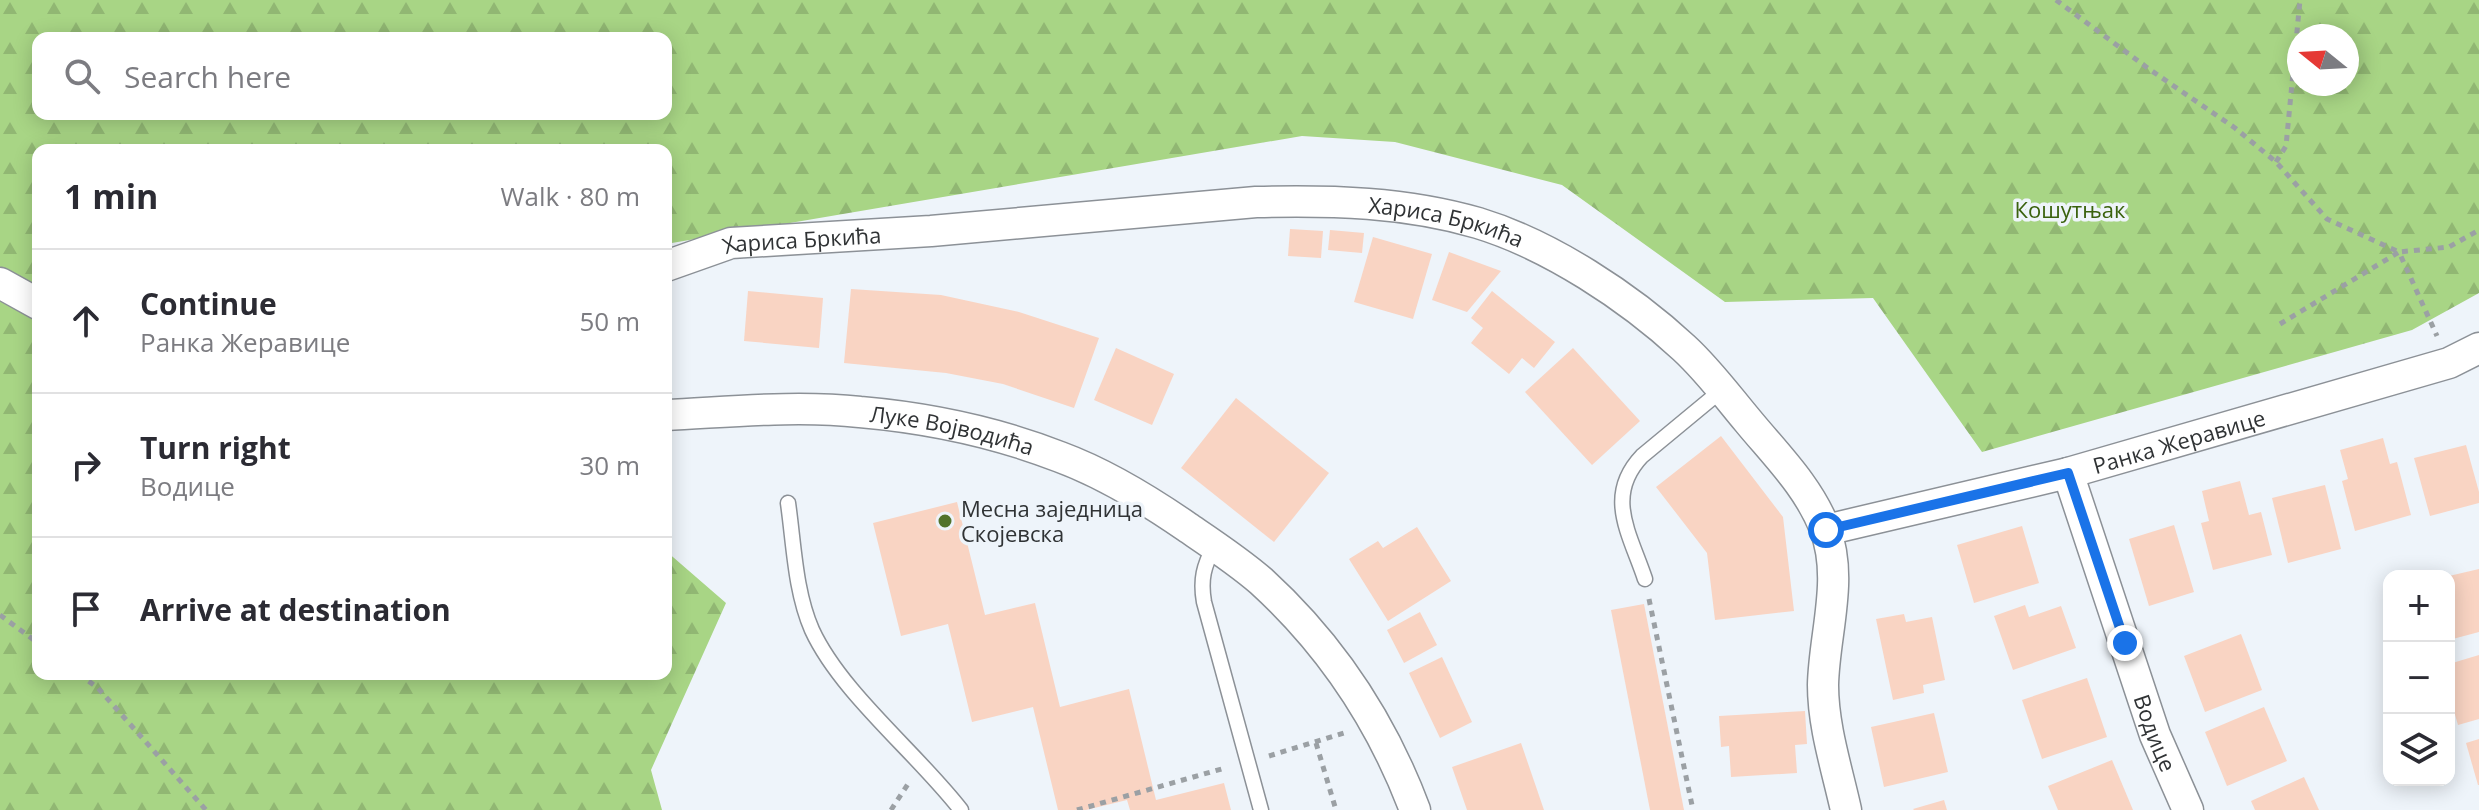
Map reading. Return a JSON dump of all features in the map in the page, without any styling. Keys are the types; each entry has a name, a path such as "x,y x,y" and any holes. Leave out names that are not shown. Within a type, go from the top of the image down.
{"street":[{"name":"Хариса Бркића","path":"672,263 731,243 931,231 1256,202 1340,201 1389,206 1480,224 1559,258 1630,301 1685,349 1786,464 1826,530 1834,582 1823,687 1828,733 1846,810"},
{"path":"0,283 32,301"},
{"name":"Ранка Жеравице","path":"1826,530 2068,473 2449,363 2479,348"},
{"name":"Луке Војводића","path":"672,415 817,409 862,412 972,429 1063,457 1125,487 1262,582 1332,657 1374,721 1415,810"},
{"name":"Водице","path":"2068,473 2155,735 2188,810"}],"lane":[{"path":"1645,579 1623,513 1620,496 1624,481 1642,456 1723,389"},
{"path":"788,503 799,588 812,630 831,662 961,810"},
{"path":"1214,546 1203,570 1201,585 1261,810"}],"path":[{"path":"2056,0 2235,128 2276,162 2327,219 2399,252 2449,363"},
{"path":"2276,162 2286,146 2300,0"},
{"path":"2280,324 2399,252 2449,247 2479,230"},
{"path":"1645,579 1693,810"},
{"path":"0,615 32,639"},
{"path":"87,680 98,688 206,810"},
{"path":"1077,810 1316,743 1374,721"},
{"path":"1316,743 1336,810"}],"green space":[{"name":"Кошутњак","path":"0,0 2479,0 2479,293 2412,330 1982,452 1873,298 1725,302 1562,185 1395,142 1302,136 672,243 672,144 32,144 32,680 672,680 672,556 726,603 651,770 662,810 0,810"}],"building":[{"path":"1290,229 1323,231 1321,258 1288,256"},
{"path":"1330,230 1364,233 1362,253 1328,250"},
{"path":"1373,237 1432,254 1413,319 1354,302"},
{"path":"1449,252 1501,271 1467,312 1432,300"},
{"path":"851,289 941,295 1019,312 1099,338 1074,408 1003,384 946,373 844,363"},
{"path":"748,291 823,298 819,348 744,341"},
{"path":"1492,291 1555,342 1534,368 1522,358 1509,374 1471,343 1483,328 1471,318"},
{"path":"1116,348 1174,374 1152,425 1094,400"},
{"path":"1573,348 1640,421 1592,465 1525,392"},
{"path":"1236,398 1329,473 1274,542 1181,468"},
{"path":"1721,436 1783,517 1794,611 1715,620 1707,553 1656,487"},
{"path":"2383,438 2390,464 2397,462 2411,515 2355,531 2342,481 2348,479 2340,450"},
{"path":"2466,445 2479,492 2479,503 2430,516 2414,458"},
{"path":"2240,481 2249,515 2261,512 2272,555 2213,570 2201,523 2209,521 2202,491"},
{"path":"2325,485 2341,549 2288,563 2272,498"},
{"path":"957,502 985,615 1035,603 1060,707 1129,689 1156,800 1224,783 1231,810 1130,810 1127,800 1086,810 1058,810 1033,707 972,722 948,624 901,636 873,523"},
{"path":"2174,525 2194,592 2149,606 2129,539"},
{"path":"2022,526 2039,583 1974,603 1957,545"},
{"path":"1417,527 1451,581 1388,621 1349,559 1378,541 1383,548"},
{"path":"2479,569 2479,632 2455,638 2455,575"},
{"path":"1644,604 1684,810 1650,810 1611,610"},
{"path":"2025,605 2029,617 2061,606 2076,648 2013,670 1994,616"},
{"path":"1420,612 1437,645 1404,663 1387,630"},
{"path":"1904,614 1906,622 1932,617 1945,680 1923,685 1924,693 1893,700 1876,619"},
{"path":"2241,634 2262,690 2205,712 2184,656"},
{"path":"2479,655 2479,719 2458,725 2455,715 2455,662"},
{"path":"1442,657 1472,722 1440,738 1409,673"},
{"path":"2087,678 2107,737 2042,759 2022,700"},
{"path":"2264,707 2287,761 2227,786 2205,732"},
{"path":"1805,711 1807,744 1795,745 1797,773 1731,777 1729,746 1721,747 1719,716"},
{"path":"1934,713 1948,772 1884,787 1871,727"},
{"path":"2479,739 2479,785 2478,785 2466,743"},
{"path":"1521,743 1544,810 1467,810 1452,767"},
{"path":"2112,760 2133,810 2058,810 2048,786"},
{"path":"2304,777 2319,810 2255,810 2251,801"},
{"path":"1944,800 1947,810 1913,809"}],"place":[{"name":"Месна заједница Скојевска","path":"945,521"}],"route":[{"path":"1826,530 2068,473 2125,643"}]}
